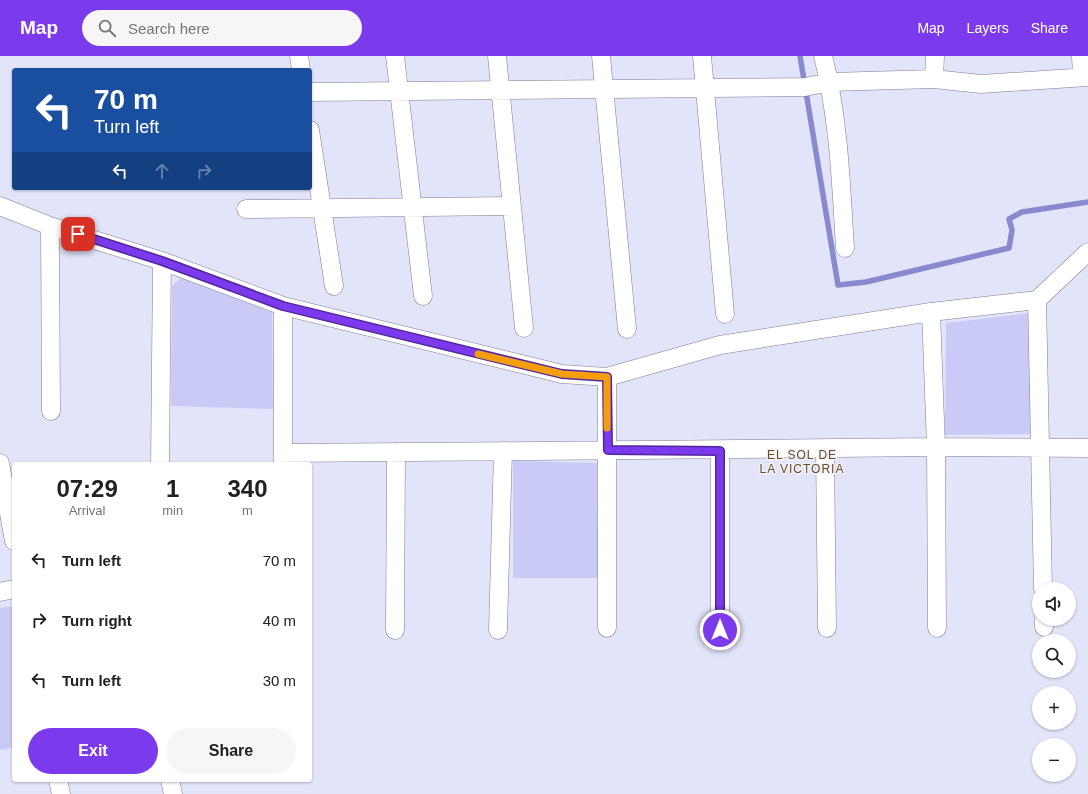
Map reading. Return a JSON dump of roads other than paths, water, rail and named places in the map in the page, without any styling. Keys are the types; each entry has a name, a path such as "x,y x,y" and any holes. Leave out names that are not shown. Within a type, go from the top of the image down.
{"street":[{"path":"299,56 301,68"},
{"path":"395,56 423,296"},
{"path":"497,56 524,328"},
{"path":"601,56 627,329"},
{"path":"702,56 725,314"},
{"path":"823,56 830,82 839,154 845,248"},
{"path":"934,80 935,56"},
{"path":"312,92 805,87 830,82 934,80 981,84 1085,77 1081,56"},
{"path":"312,143 334,286"},
{"path":"0,206 50,226 162,261 283,306 562,374 607,377 720,345 931,312 1037,300 1088,252"},
{"path":"246,209 512,206"},
{"path":"50,226 51,411"},
{"path":"160,462 162,261"},
{"path":"1037,300 1043,582"},
{"path":"283,306 283,458 396,452 608,450 720,451 936,447 1088,448"},
{"path":"931,312 936,447 937,628"},
{"path":"607,377 607,628"},
{"path":"825,450 827,628"},
{"path":"720,451 720,630"},
{"path":"394,630 396,452"},
{"path":"498,630 503,452"},
{"path":"0,464 12,530"},
{"path":"0,592 12,589"},
{"path":"58,782 61,794"},
{"path":"170,782 173,794"}],"waterway":[{"path":"800,56 838,285 866,282 1009,248 1012,230 1009,219 1022,212 1088,202"}],"district":[{"name":"EL SOL DE LA VICTORIA","path":"802,462"}]}
